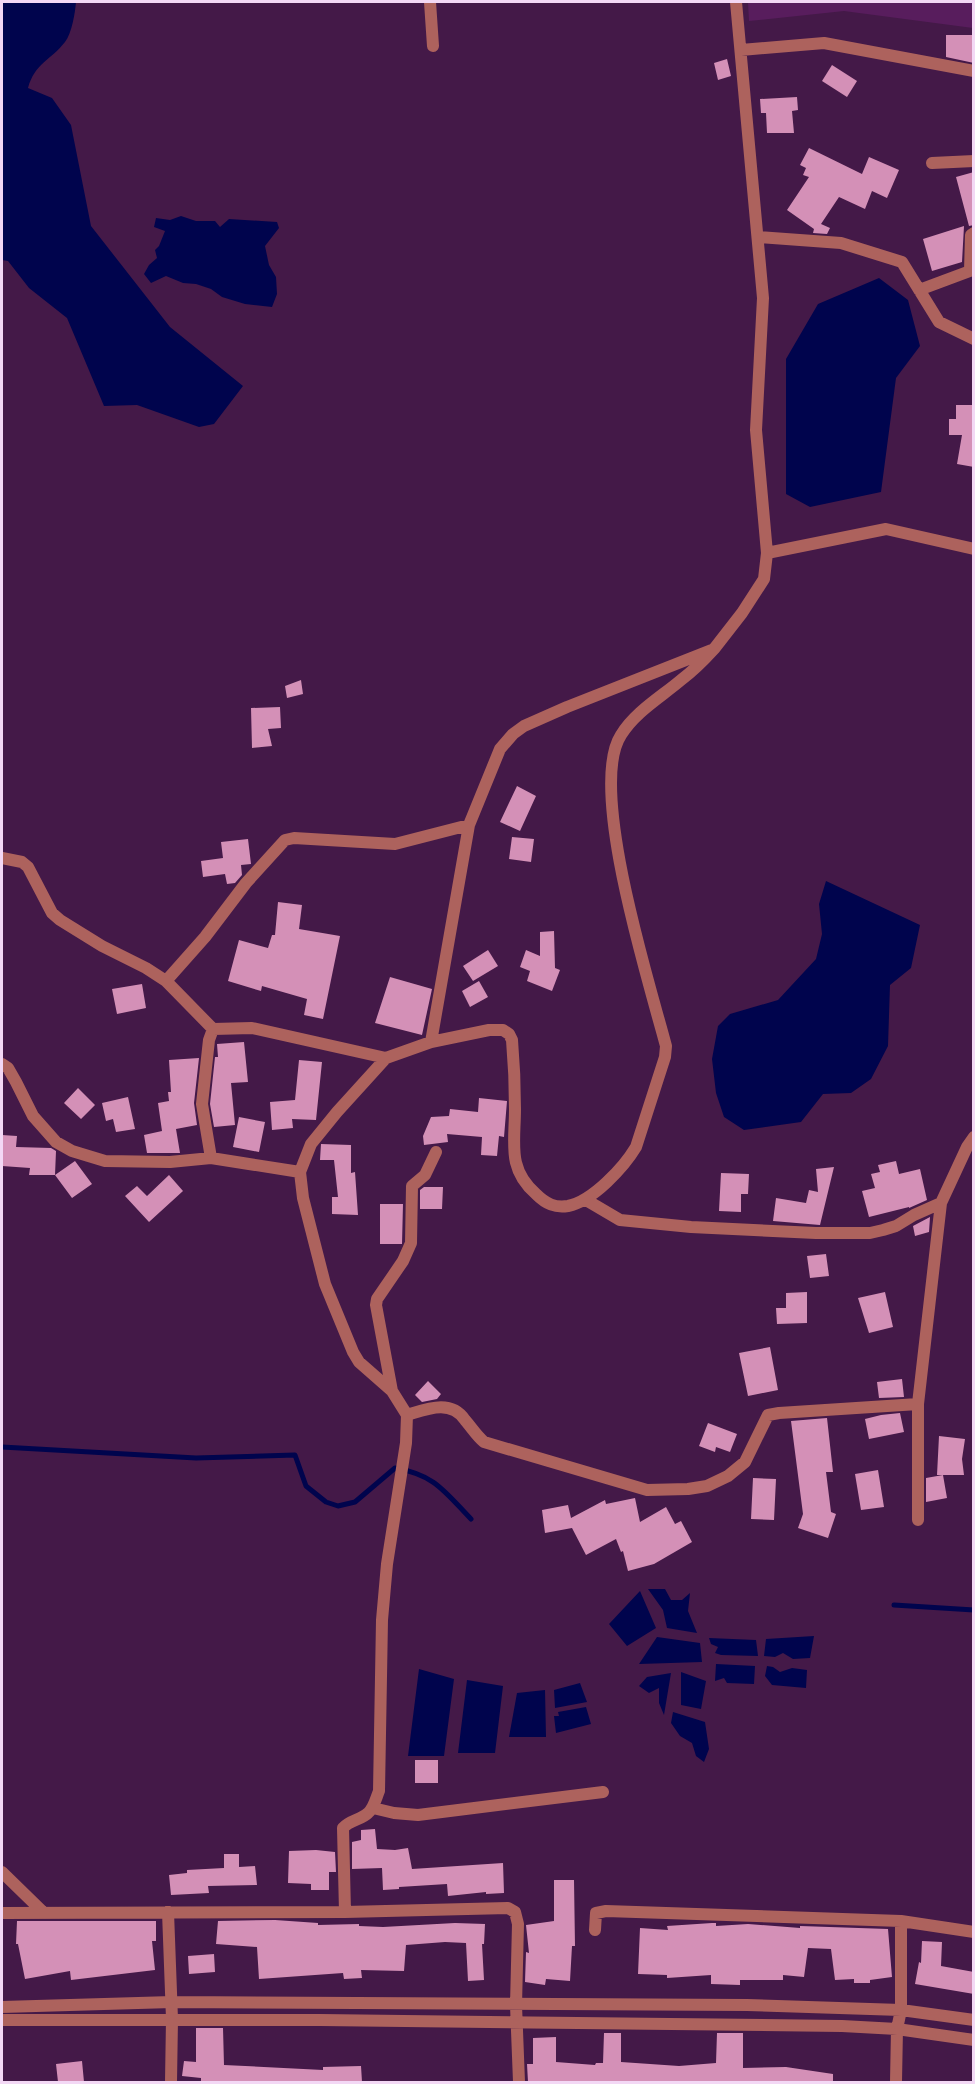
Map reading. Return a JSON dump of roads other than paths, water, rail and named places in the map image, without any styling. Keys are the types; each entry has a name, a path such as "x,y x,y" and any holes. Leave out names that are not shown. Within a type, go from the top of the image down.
{"street":[{"path":"430,2 433,46"},
{"path":"345,1912 343,1828 346,1824 368,1814 373,1808 379,1791 384,1589 404,1460 407,1415 392,1391 359,1362 353,1352 325,1284 303,1198 300,1172 311,1144 386,1058 431,1042 497,1029 508,1034 512,1040 514,1153 518,1172 542,1201 551,1205 565,1206 586,1200 630,1157 636,1146 665,1057 666,1046 643,969 622,875 612,804 611,770 614,749 630,721 683,679 714,649 742,613 764,579 766,553 756,430 763,298 736,2"},
{"path":"741,50 824,43 974,71"},
{"path":"932,163 974,161"},
{"path":"919,290 970,271 971,235 974,233"},
{"path":"758,237 841,243 902,262 939,322 974,339"},
{"path":"766,553 886,528 974,549"},
{"path":"431,1042 469,825 500,749 513,734 524,726 714,649"},
{"path":"166,981 206,937 246,883 285,840 294,838 395,844 469,825"},
{"path":"2,858 22,862 28,867 52,913 60,920 166,981 213,1029 252,1028 386,1058"},
{"path":"211,1158 202,1104 209,1040 213,1029"},
{"path":"2,1064 8,1068 33,1116 56,1142 72,1151 105,1161 170,1162 211,1158 300,1172"},
{"path":"918,1520 918,1404 941,1203 966,1147 974,1137"},
{"path":"392,1391 376,1305 377,1299 407,1253 411,1243 412,1186 425,1175 436,1152"},
{"path":"586,1200 620,1220 691,1227 816,1233 870,1233 883,1230 896,1226 941,1203"},
{"path":"407,1415 444,1407 457,1411 484,1442 656,1491 707,1486 728,1476 745,1462 768,1415 918,1404"},
{"path":"373,1808 418,1815 603,1792"},
{"path":"2,1872 44,1913"},
{"path":"2,1913 345,1912 508,1908 515,1912 518,1924 516,2023 519,2082"},
{"path":"595,1930 596,1913 606,1911 901,1921 974,1932"},
{"path":"168,1912 172,2002 171,2082"},
{"path":"896,2082 897,2030 901,2010 901,1921"},
{"path":"2,2007 172,2002 747,2005 901,2010 974,2020"},
{"path":"2,2020 172,2019 842,2026 897,2030 974,2040"}],"waterway":[{"path":"2,1447 196,1458 295,1455 306,1486 326,1502 338,1506 355,1502 395,1468 430,1480 446,1492 471,1519"},
{"path":"894,1605 974,1610"}]}
